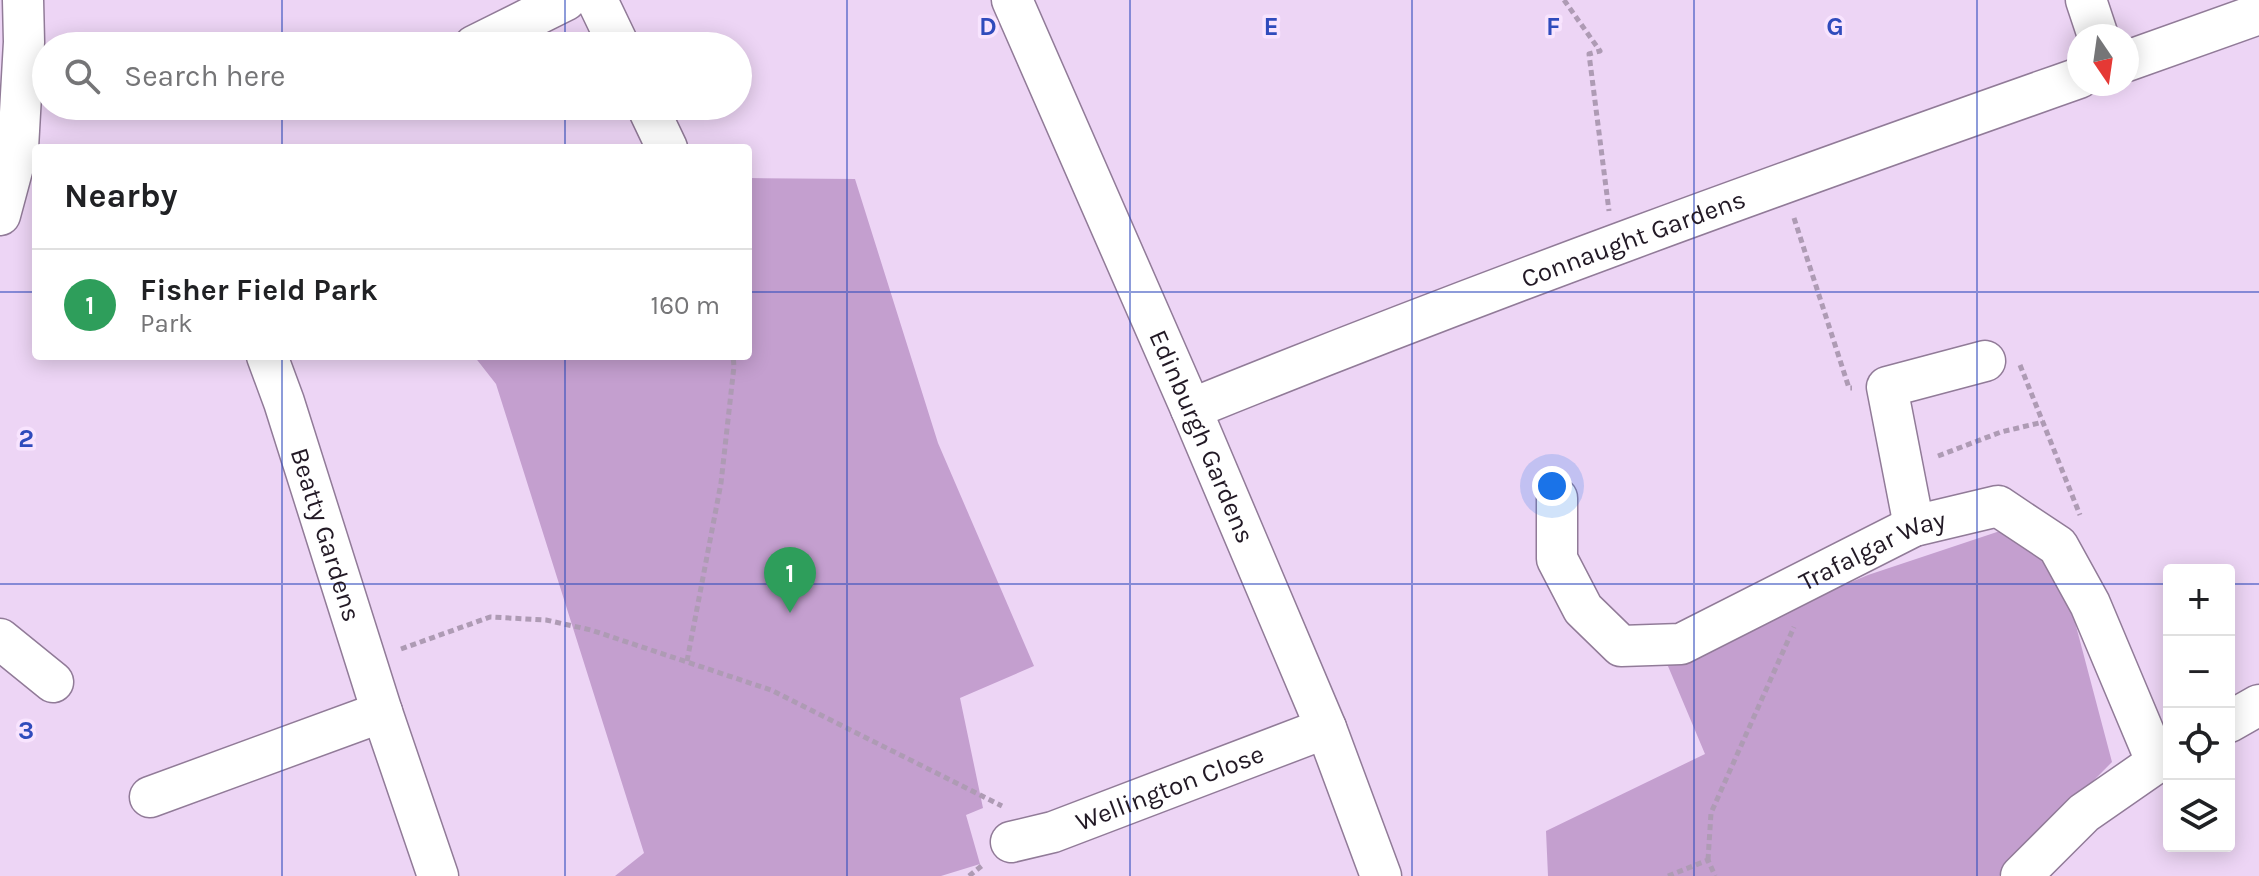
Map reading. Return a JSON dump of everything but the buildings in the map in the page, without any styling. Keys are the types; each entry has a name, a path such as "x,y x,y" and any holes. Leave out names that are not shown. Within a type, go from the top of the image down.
{"street":[{"path":"0,215 27,150 23,0"},
{"path":"502,32 566,0"},
{"path":"597,0 612,32"},
{"name":"Edinburgh Gardens","path":"1012,0 1326,728 1381,876"},
{"path":"2086,0 2094,24"},
{"path":"2139,57 2259,14"},
{"name":"Connaught Gardens","path":"1191,409 1613,244 2067,82"},
{"path":"654,120 665,144"},
{"name":"Beatty Gardens","path":"268,360 438,876"},
{"path":"1914,526 1887,387 1985,361"},
{"name":"Trafalgar Way","path":"1557,498 1557,559 1583,609 1621,646 1681,644 1914,526 1998,506 2058,546 2090,604 2163,758"},
{"path":"0,639 53,682"},
{"path":"2235,719 2259,705"},
{"path":"150,797 382,712"},
{"name":"Wellington Close","path":"1011,842 1053,832 1326,728"},
{"path":"2021,876 2084,813 2163,758"}],"path":[{"path":"1564,0 1600,51 1589,54 1613,244"},
{"path":"1783,182 1849,388 1882,378 1887,387"},
{"path":"1985,361 2015,351 2081,517"},
{"path":"687,661 721,483 733,360"},
{"path":"1903,470 2001,432 2043,422"},
{"path":"1715,876 1708,860 1711,813 1795,624 1787,590"},
{"path":"366,662 490,617 546,620 591,630 771,690 1053,832"},
{"path":"1668,876 1708,860"}],"shaded area":[{"path":"752,178 855,179 938,443 1034,666 960,698 983,808 966,815 980,864 941,876 615,876 644,853 496,384 477,360 752,360"},
{"path":"2003,530 2062,573 2112,762 1999,876 1548,876 1546,831 1705,754 1665,659 1868,575"}],"place":[{"name":"Fisher Field Park","path":"790,613"}]}
